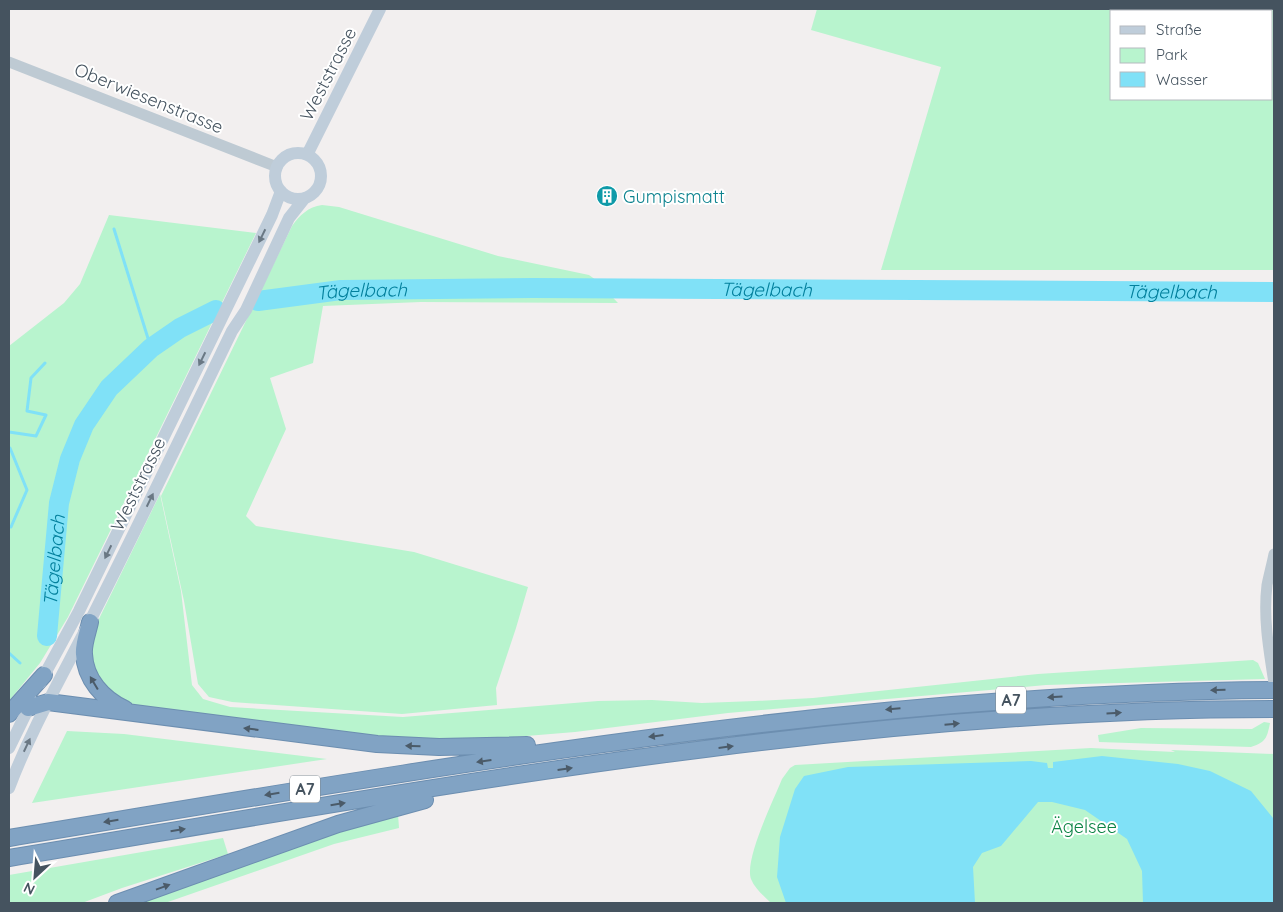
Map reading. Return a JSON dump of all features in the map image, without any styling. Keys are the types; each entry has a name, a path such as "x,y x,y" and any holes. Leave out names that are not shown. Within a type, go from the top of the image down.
{"highway":[{"name":"A7","path":"90,622 84,653 87,670 95,685 113,703 127,710 149,716"},
{"path":"9,714 44,675"},
{"name":"A7","path":"9,838 602,743 816,717 958,703 1121,693 1272,687"},
{"name":"A7","path":"28,708 48,702 338,740 401,746 461,747 602,743"},
{"name":"A7","path":"9,858 516,776 755,744 949,724 1116,713 1272,709"},
{"name":"A7","path":"117,903 338,824 516,776"}],"main road":[{"name":"Weststrasse","path":"9,788 16,768 48,702 90,622 232,331 246,310 288,218 304,199 316,191 320,185 320,167 315,160 307,155 380,9"},
{"path":"304,199 291,198 281,191 275,180 277,167 282,160 298,153 307,155"},
{"name":"Weststrasse","path":"9,748 44,675 83,603 224,315 272,215 281,191"}],"street":[{"name":"Oberwiesenstrasse","path":"9,62 277,167"},
{"path":"1272,687 1266,610 1267,584 1274,554"}],"green space":[{"path":"817,9 1274,9 1274,270 881,270 941,67 811,30"},
{"path":"322,205 339,207 498,256 589,275 618,303 421,302 323,306 313,363 270,378 286,429 246,516 256,526 414,552 528,587 496,688 497,705 402,714 232,702 209,697 198,684 184,601 161,496 292,226 305,212"},
{"path":"109,215 256,233 68,617 40,663 9,701 9,346 64,303 80,284"},
{"path":"160,494 181,591 192,685 203,699 230,707 403,717 598,701 652,700 702,703 755,701 813,698 1038,674 1253,660 1258,663 1265,679 1046,685 728,713 575,732 479,740 401,740 132,705 109,693 91,668 89,644 95,627"},
{"path":"1264,722 1270,723 1267,736 1263,741 1251,747 1099,742 1098,735 1141,728 1252,729"},
{"path":"67,731 124,734 327,759 32,803"},
{"name":"Ägelsee","path":"1091,748 1274,754 1274,903 771,903 757,889 751,879 752,858 761,829 782,779 790,768 795,765"},
{"path":"398,814 399,828 334,844 165,903 136,903 338,831"},
{"path":"223,838 228,854 82,903 9,903 9,875"}],"water":[{"name":"Ägelsee","path":"1102,756 1178,764 1210,771 1251,791 1273,818 1274,903 1143,903 1142,871 1127,839 1085,810 1052,802 1038,802 1001,846 982,853 973,867 975,903 786,903 777,877 780,837 795,789 804,776 848,767 1031,761 1047,763 1048,768 1053,768 1053,762"}],"waterway":[{"path":"114,229 151,348"},
{"name":"Tägelbach","path":"258,301 341,290 533,288 1274,292"},
{"name":"Tägelbach","path":"47,636 59,503 70,459 84,425 109,388 151,348 180,328 216,310"},
{"path":"9,432 36,436 46,415 27,411 31,378 45,363"},
{"path":"9,448 27,490 11,527"},
{"path":"9,653 20,663"}],"place":[{"name":"Gumpismatt","path":"607,196"}]}
